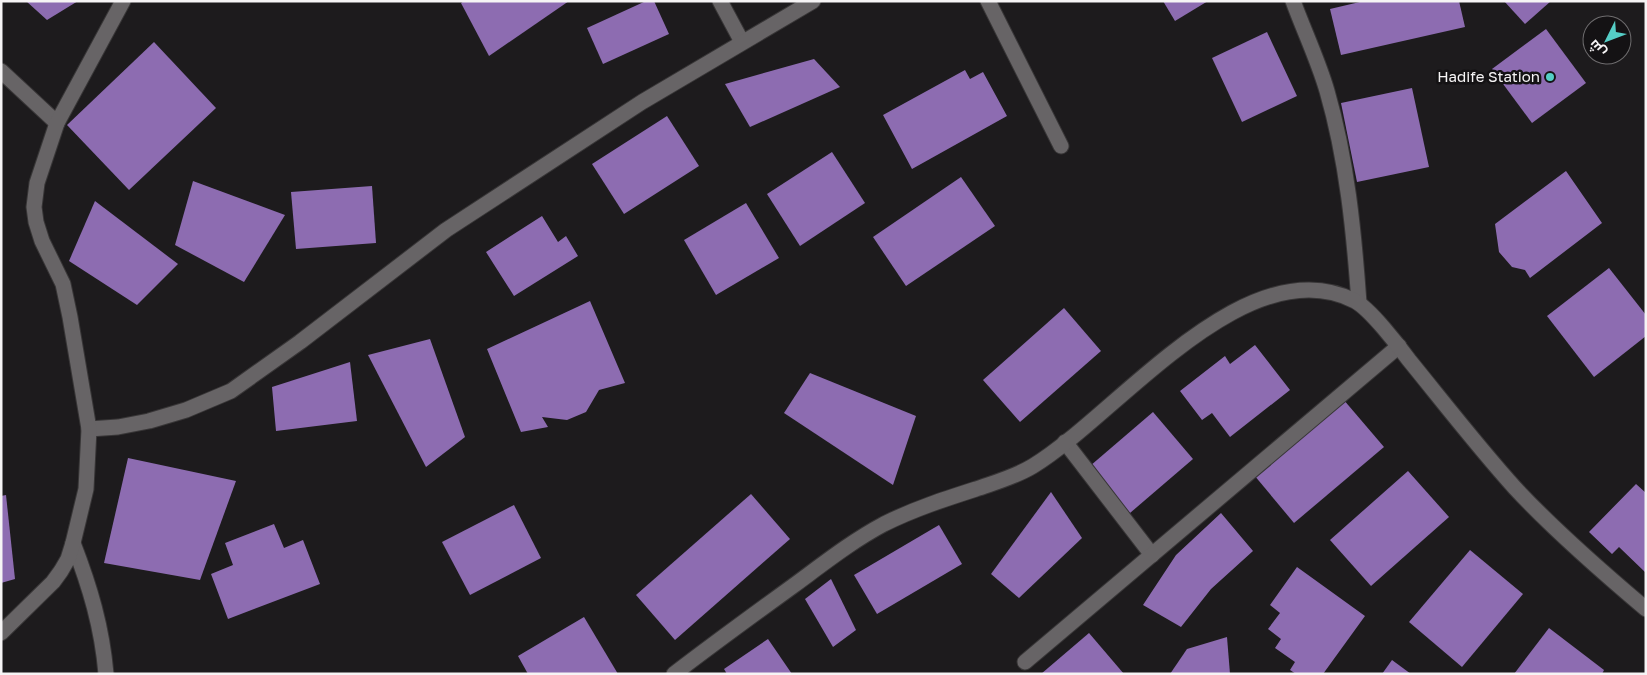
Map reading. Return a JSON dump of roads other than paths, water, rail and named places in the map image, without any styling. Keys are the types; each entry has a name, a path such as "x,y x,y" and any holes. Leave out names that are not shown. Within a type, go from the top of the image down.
{"street":[{"path":"1,633 54,582 68,559 86,489 88,429 70,317 63,284 42,241 36,222 35,194 57,122 123,1"},
{"path":"720,1 742,42"},
{"path":"88,429 118,427 149,421 186,410 231,391 300,342 373,284 446,230 642,102 813,1"},
{"path":"988,1 1061,146"},
{"path":"1293,1 1326,90 1339,138 1349,201 1359,303"},
{"path":"1,71 57,122"},
{"path":"674,674 851,543 915,509 1014,477 1036,464 1065,442 1197,334 1229,313 1282,292 1298,290 1328,291 1359,303 1398,346 1462,426 1516,488 1566,537 1646,609"},
{"path":"1025,662 1398,346"},
{"path":"1065,442 1152,555"},
{"path":"73,543 95,607 103,646 106,674"}],"place":[{"name":"Hadife Station","path":"1550,77"}]}
